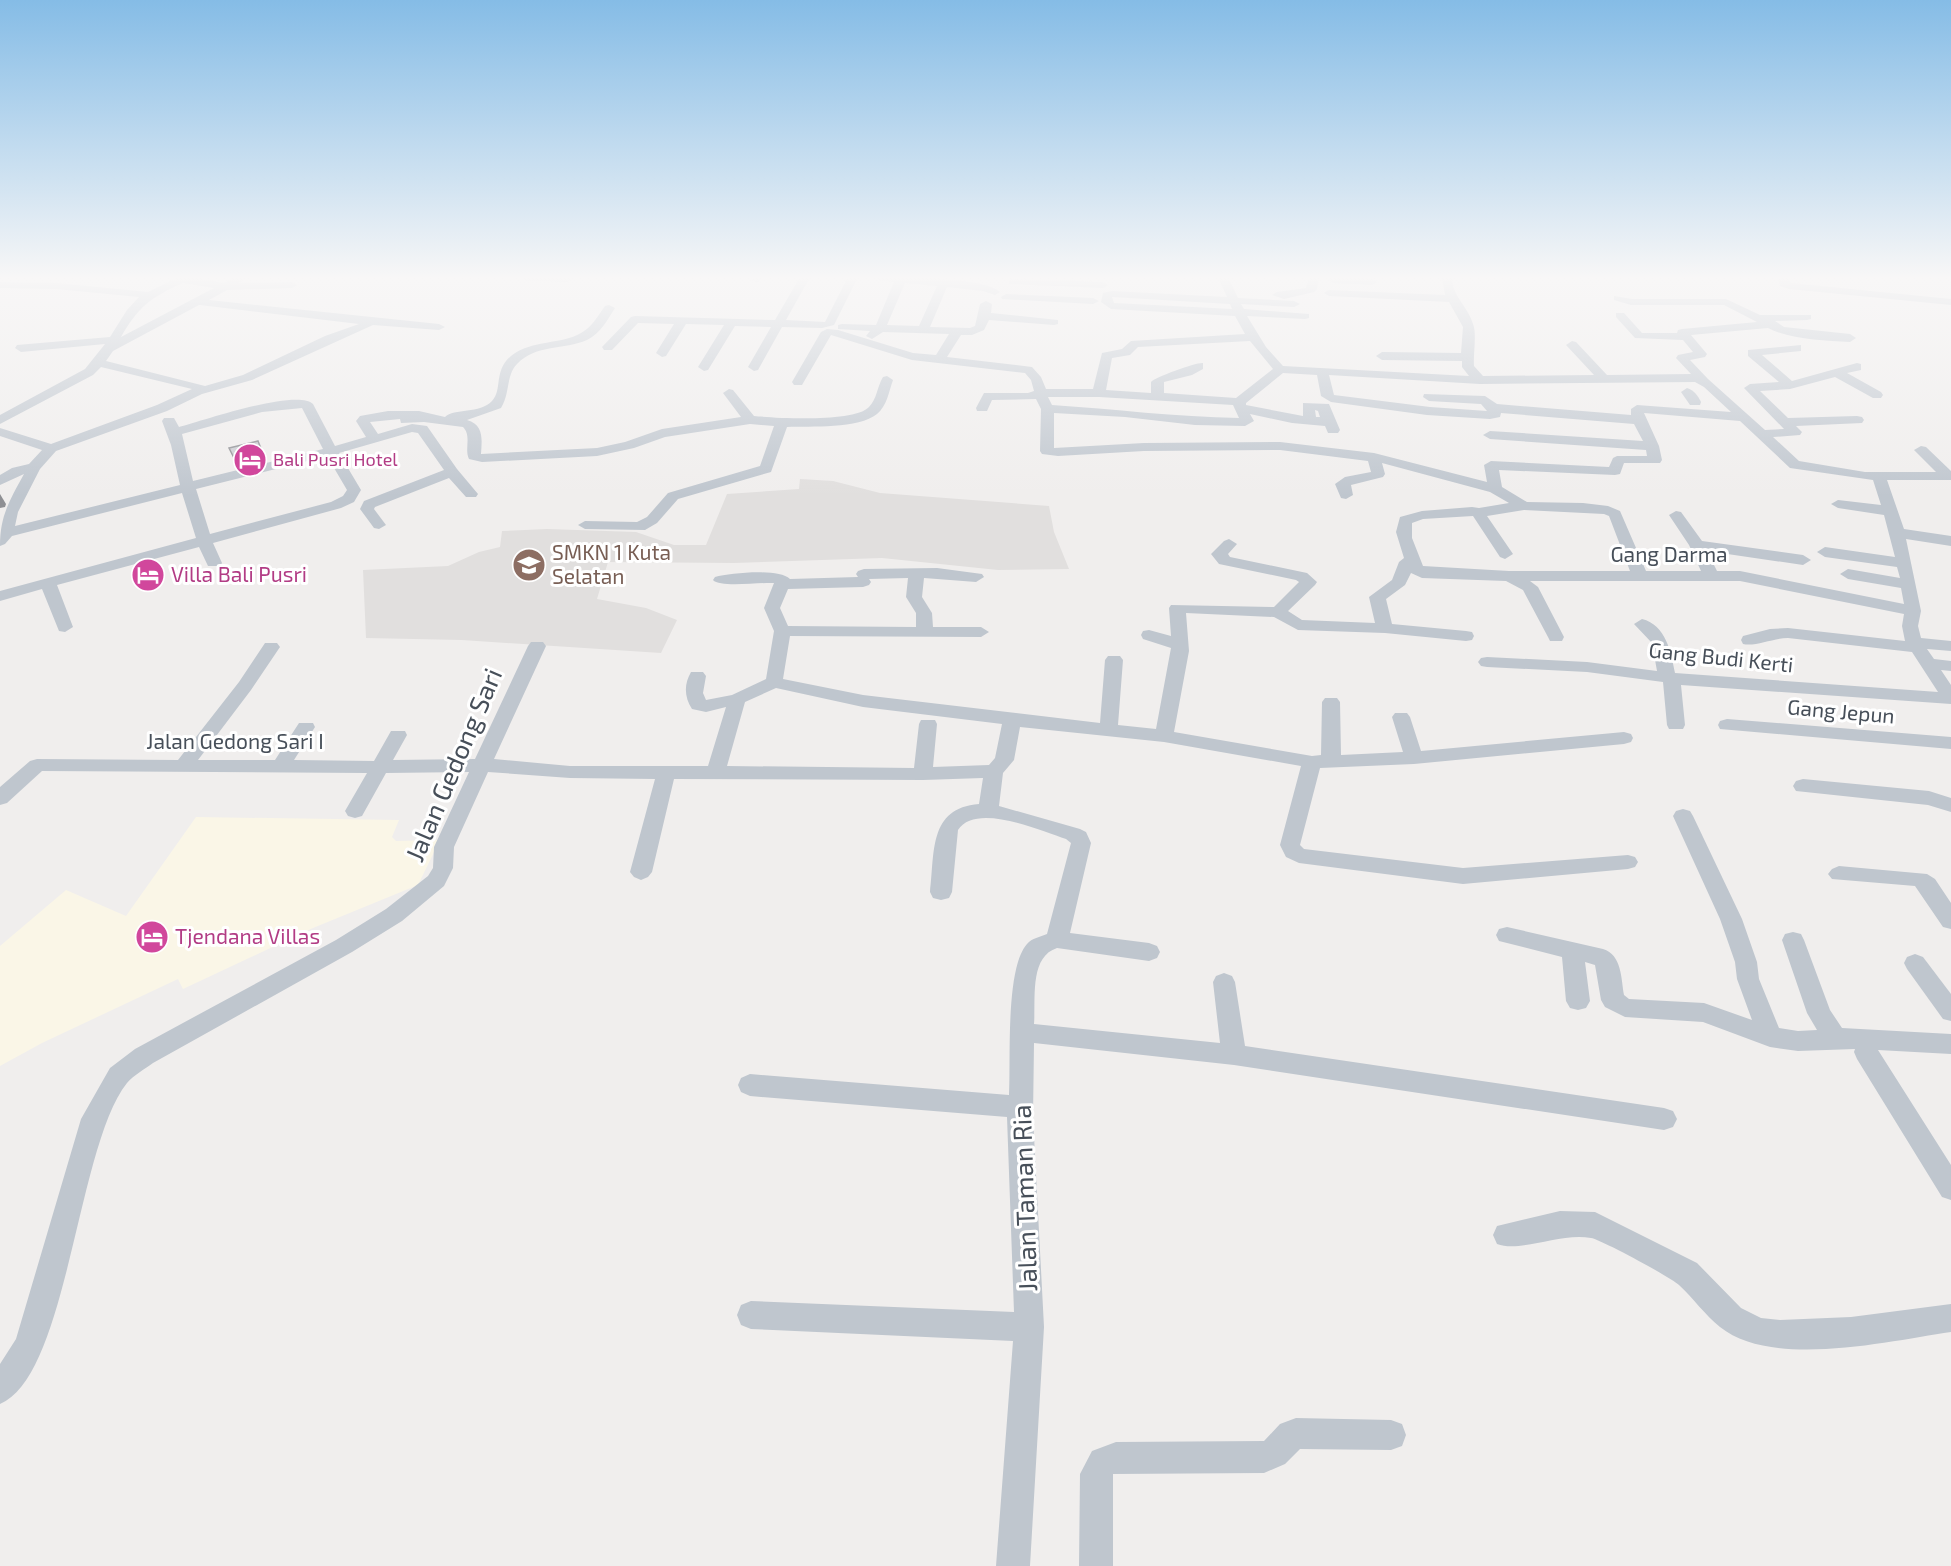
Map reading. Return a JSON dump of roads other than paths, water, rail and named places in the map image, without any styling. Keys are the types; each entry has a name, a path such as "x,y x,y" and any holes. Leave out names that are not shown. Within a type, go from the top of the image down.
{"street":[{"path":"106,365 110,350"},
{"path":"0,432 44,446 75,439 162,408 198,391 247,380 305,350"},
{"path":"379,437 363,421 365,419 388,415 471,416 496,405 501,398 503,376 508,366 517,357 534,350"},
{"path":"704,368 715,350"},
{"path":"754,367 763,350"},
{"path":"798,382 818,350"},
{"path":"898,350 926,359 1028,370 1034,375 1039,385 1047,409 1047,451 1280,446 1374,457 1495,489 1524,506"},
{"path":"904,350 926,359"},
{"path":"942,355 945,350"},
{"path":"1100,393 1106,356 1128,350"},
{"path":"1262,350 1280,369 1480,380 1702,379"},
{"path":"1468,350 1468,367 1480,380"},
{"path":"1577,350 1603,378"},
{"path":"1697,350 1701,354 1682,358 1795,465 1879,477 1950,476"},
{"path":"1775,350 1754,352 1754,355 1790,385"},
{"path":"1382,356 1468,357"},
{"path":"0,420 88,372 106,365 196,386 199,387 198,391"},
{"path":"1158,397 1157,382 1160,379 1188,372 1199,366"},
{"path":"1760,434 1791,427 1811,422 1857,426 1826,434 1791,427 1750,388 1790,385 1857,367"},
{"path":"1239,405 1280,369"},
{"path":"1322,371 1327,396 1331,398 1427,406 1490,415 1495,414 1493,408 1639,420"},
{"path":"1836,372 1877,395"},
{"path":"1366,416 1422,418 1429,415 1427,406 1399,390 1389,375"},
{"path":"1517,379 1538,395"},
{"path":"379,437 392,423 402,421 458,422 472,427 475,435 474,456 490,462 532,463 547,461 562,454 614,449 662,433 750,420 782,423 826,421 870,413 876,408 887,380"},
{"path":"729,393 750,420"},
{"path":"982,408 988,396 1030,397 1040,393 1100,393 1239,405 1287,418 1310,420 1330,426"},
{"path":"1623,400 1691,397 1706,414"},
{"path":"0,596 336,505 349,499 354,490 331,452 308,404 301,402 266,408 175,432"},
{"path":"1047,409 1125,412 1195,421 1247,421 1239,405"},
{"path":"162,408 175,432 188,488 204,540 214,563"},
{"path":"1495,489 1491,465 1616,471 1618,461 1622,459 1655,460 1652,446 1639,420 1637,410 1742,417"},
{"path":"1811,422 1826,434"},
{"path":"585,525 640,527 652,520 673,496 766,469 782,423"},
{"path":"2,536 331,452 412,428 422,429 452,472 471,494"},
{"path":"1490,435 1652,446"},
{"path":"2,536 11,512 44,446"},
{"path":"1921,450 1950,476"},
{"path":"1346,495 1342,484 1346,480 1364,480 1378,474 1374,457"},
{"path":"0,466 17,471"},
{"path":"0,481 17,471 34,467"},
{"path":"379,525 367,509 369,504 452,472"},
{"path":"1879,477 1898,532 1909,584 1913,611 1910,626 1915,644 1951,698"},
{"path":"1838,504 1890,511"},
{"path":"1417,567 1405,537 1403,525 1406,520 1422,515 1480,513 1524,506 1575,507 1615,514 1640,576"},
{"path":"1480,513 1480,517 1505,554"},
{"path":"1676,515 1697,545 1711,575"},
{"path":"1898,532 1951,541"},
{"path":"1228,544 1219,554 1225,561 1306,578 1309,582 1278,612"},
{"path":"1697,545 1803,560"},
{"path":"1824,552 1903,563"},
{"path":"1385,628 1377,597 1399,582 1407,562 1417,567"},
{"name":"Gang Darma","path":"1417,567 1509,576 1740,576 1913,611"},
{"path":"917,573 914,597 924,613 925,630"},
{"path":"782,584 917,573 976,577"},
{"path":"1848,574 1909,584"},
{"path":"1509,576 1530,587 1556,637"},
{"path":"721,580 760,577 781,579 782,584 772,608 782,631 774,682"},
{"path":"48,583 65,627"},
{"path":"1164,736 1180,645 1177,608 1278,612 1298,625 1385,628 1466,636"},
{"path":"1642,624 1660,642 1670,678 1676,726"},
{"path":"782,631 981,632"},
{"path":"1749,640 1764,634 1794,632 1827,638 1951,646"},
{"path":"1149,635 1180,645"},
{"name":"Jalan Gedong Sari","path":"0,1389 18,1365 29,1345 50,1279 94,1119 119,1075 144,1056 344,946 426,891 436,881 443,868 444,847 484,765 537,646"},
{"path":"183,765 271,647"},
{"path":"1108,728 1110,677 1114,660"},
{"name":"Gang Budi Kerti","path":"1487,662 1616,669 1670,678 1951,698"},
{"path":"1926,663 1951,666"},
{"path":"697,676 694,693 698,705 706,706 737,699 774,682 863,701 1012,720 1108,728 1322,762 1414,758 1624,738"},
{"path":"716,772 737,699"},
{"path":"1331,702 1322,762 1290,845 1293,852 1299,856 1462,876 1628,862"},
{"path":"1401,717 1414,758"},
{"path":"988,810 994,771 1004,760 1012,720"},
{"path":"923,774 928,724"},
{"name":"Gang Jepun","path":"1727,725 1951,743"},
{"path":"281,765 306,727"},
{"path":"355,811 398,735"},
{"name":"Jalan Gedong Sari I","path":"0,798 37,765 378,767 484,765 570,772 923,774 994,771"},
{"path":"641,872 666,772"},
{"path":"1803,786 1929,798 1951,805"},
{"path":"941,892 951,820 969,810 988,810 1079,837 1080,853 1057,940 1149,952"},
{"path":"1683,816 1731,919 1746,962 1748,979 1770,1037"},
{"path":"1839,874 1920,879 1928,884 1951,921"},
{"path":"1507,935 1603,958 1613,1000 1617,1005 1625,1008 1683,1010 1704,1014 1770,1037 1798,1041 1835,1038 1951,1044"},
{"name":"Jalan Taman Ria","path":"1013,1566 1029,1327 1021,1107 1022,1032 1029,957 1041,945 1057,940"},
{"path":"1793,940 1819,1013 1835,1038"},
{"path":"1573,951 1578,1001"},
{"path":"1915,963 1951,1012"},
{"path":"1224,982 1234,1054"},
{"path":"1022,1032 1234,1054 1664,1119"},
{"path":"1866,1052 1951,1188"},
{"path":"750,1085 1021,1107"},
{"path":"1507,1235 1560,1224 1595,1225 1687,1273 1731,1318 1758,1332 1780,1335 1851,1332 1951,1317"},
{"path":"751,1315 1029,1327"},
{"path":"1096,1566 1096,1474 1099,1465 1105,1460 1264,1457 1276,1453 1288,1437 1296,1433 1391,1435"}],"place":[{"name":"Bali Pusri Hotel","path":"250,460"},
{"name":"SMKN 1 Kuta Selatan","path":"529,565"},
{"name":"Villa Bali Pusri","path":"148,575"},
{"name":"Tjendana Villas","path":"152,937"}]}
